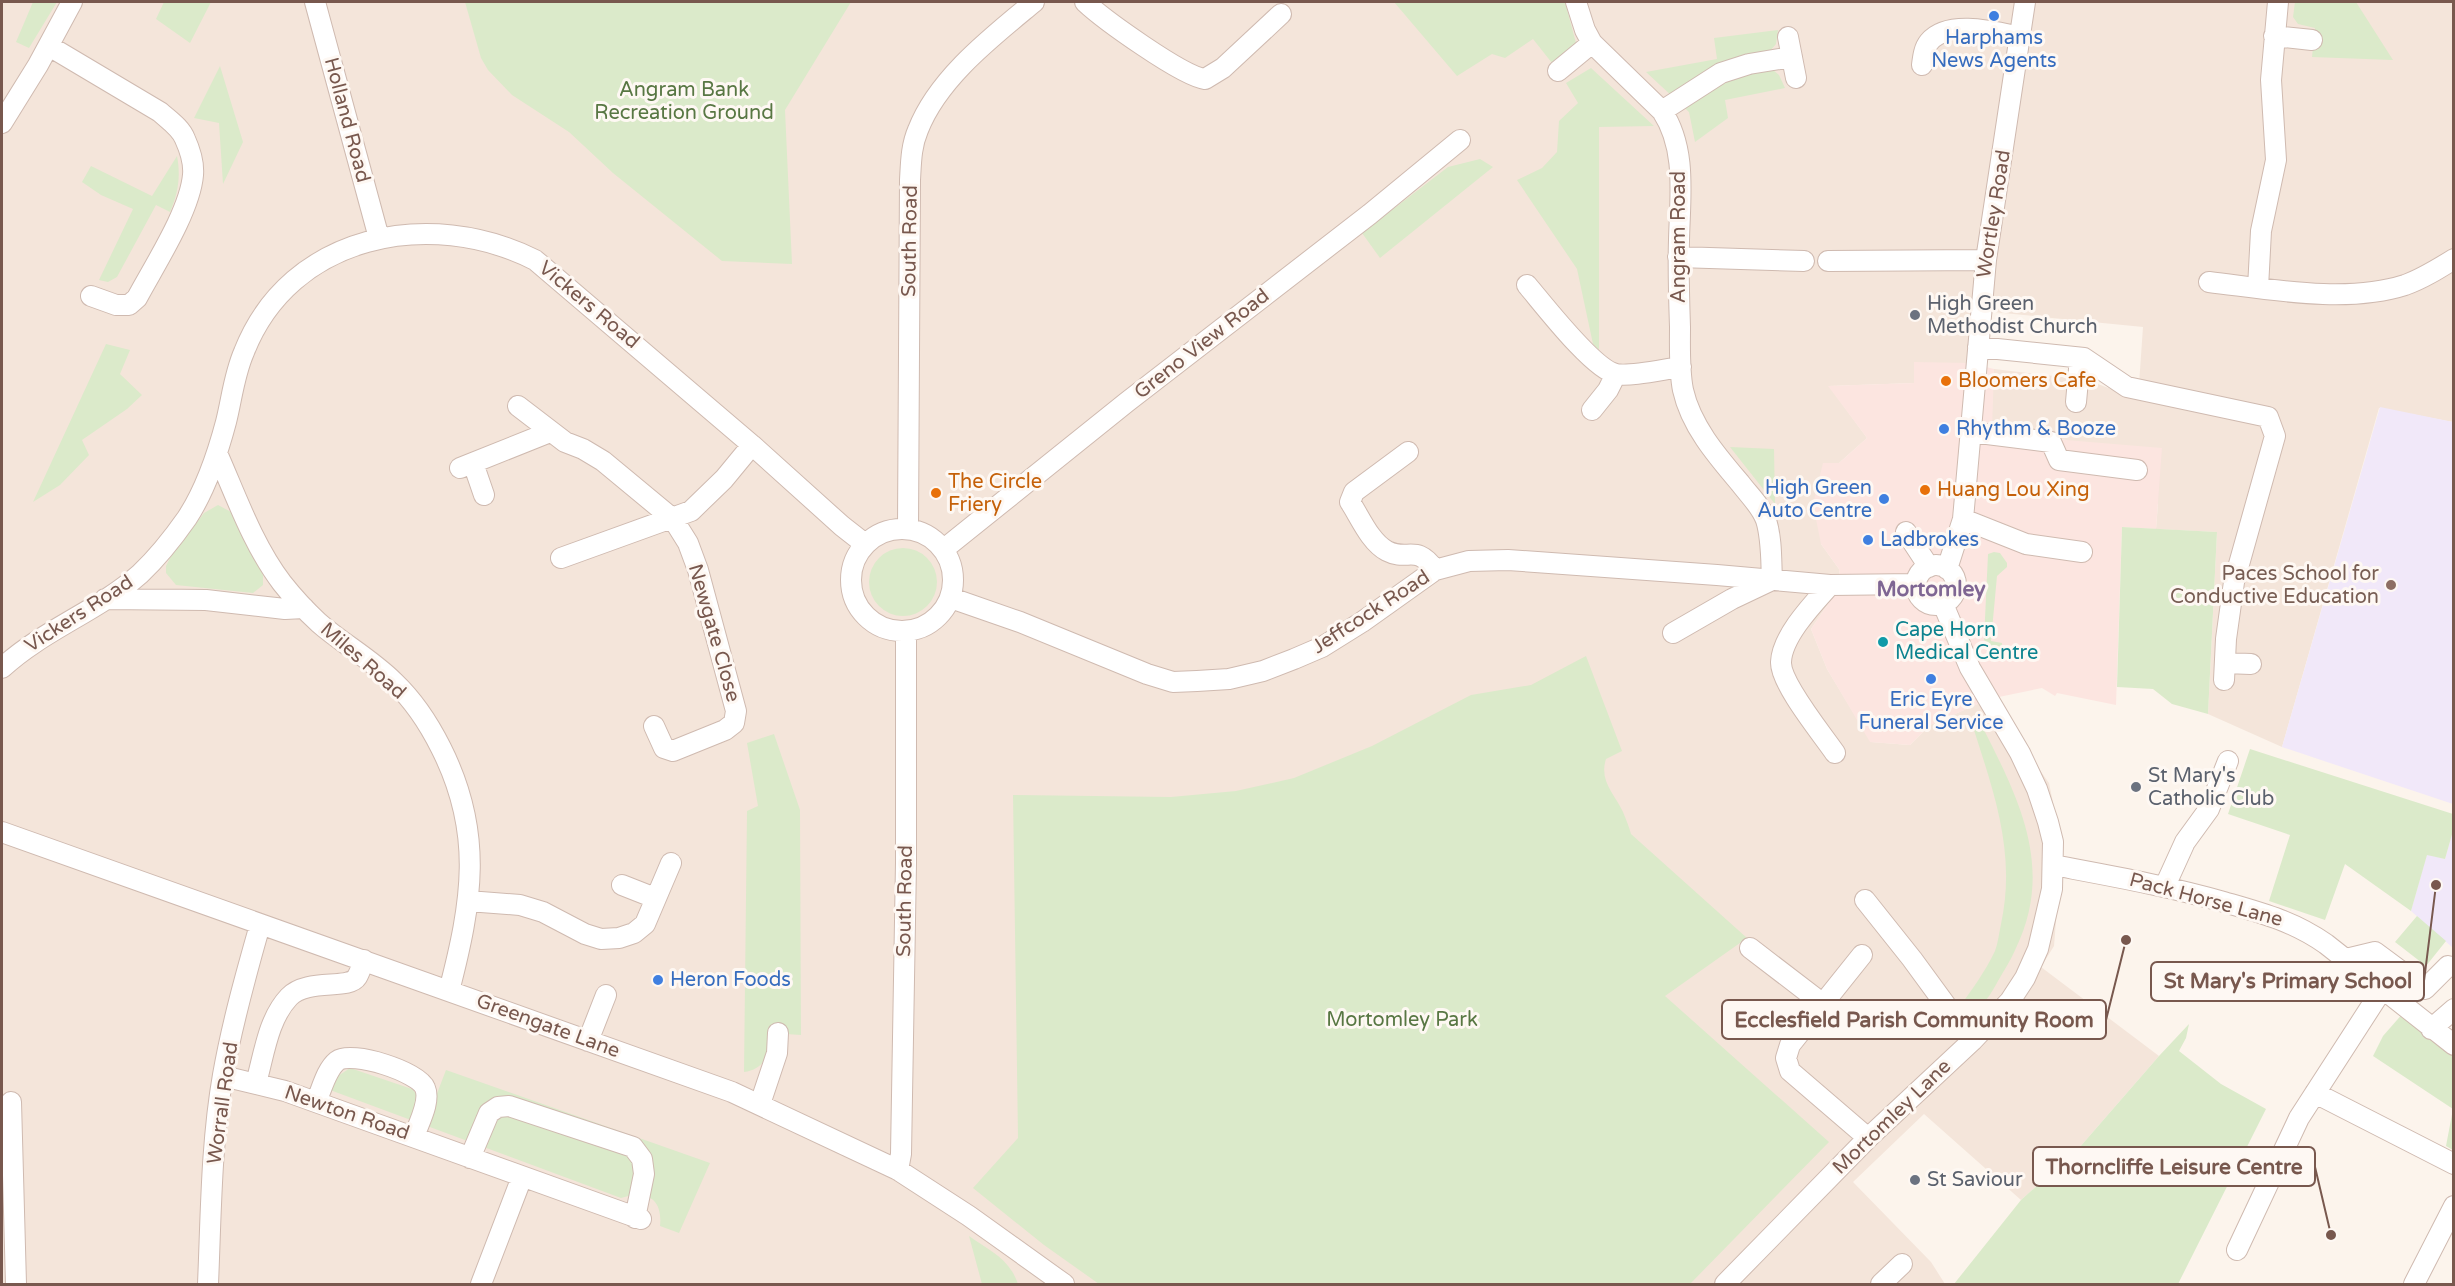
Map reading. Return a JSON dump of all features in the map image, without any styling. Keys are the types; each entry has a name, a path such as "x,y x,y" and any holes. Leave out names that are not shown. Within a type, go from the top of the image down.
{"street":[{"path":"2,123 49,46 72,2"},
{"name":"Holland Road","path":"315,2 379,238"},
{"name":"South Road","path":"908,528 912,150 917,130 943,87 992,36 1034,2"},
{"path":"1085,2 1186,73 1204,79 1223,68 1281,14"},
{"name":"Angram Road","path":"1576,2 1592,43 1662,111 1675,137 1681,173 1678,257 1681,367 1689,410 1724,463 1758,504 1766,520 1772,580"},
{"name":"Wortley Road","path":"1938,568 1963,519 1986,260 2025,2"},
{"path":"2258,288 2261,231 2276,160 2271,80 2278,2"},
{"path":"1922,65 1925,47 1929,40 1956,30 1988,30 2020,37"},
{"path":"2274,36 2312,40"},
{"path":"1788,37 1796,78"},
{"path":"1558,71 1592,43"},
{"path":"49,46 160,112 185,137 192,163 193,177 179,217 136,298 129,305 116,305 91,296"},
{"path":"1662,111 1721,73 1749,64 1792,57"},
{"name":"Greno View Road","path":"944,549 1145,388 1370,214 1460,140"},
{"name":"Vickers Road","path":"2,669 38,639 105,599 139,574 164,549 200,496 217,453 234,380 256,324 275,298 293,280 327,258 379,238 446,234 472,237 496,243 535,260 752,445 842,526 865,543"},
{"path":"1678,257 1804,261"},
{"path":"2209,282 2316,293 2356,293 2384,290 2406,284 2432,273 2454,259"},
{"path":"1828,261 1986,260"},
{"path":"1527,285 1601,367 1616,374 1681,367"},
{"path":"1978,347 2085,358 2127,387 2268,417 2275,436 2234,582 2226,639 2225,672 2251,664"},
{"path":"2076,402 2080,358"},
{"path":"1592,410 1608,390 1616,374"},
{"name":"Newgate Close","path":"518,406 550,432 603,461 673,519 688,543 698,570 736,711 734,723 725,730 673,751 664,748 654,726"},
{"path":"484,495 466,466 550,432"},
{"path":"1971,432 2051,442 2059,460 2137,470"},
{"path":"561,558 691,511 724,479 752,445"},
{"path":"1408,452 1354,492 1350,502 1376,542 1387,551 1417,554 1425,558 1435,570"},
{"name":"Miles Road","path":"217,453 261,549 281,581 320,623 394,682 433,733 451,767 462,798 469,832 471,865 464,935 449,991"},
{"path":"1963,519 2026,544 2082,552"},
{"path":"908,528 934,538 944,549 952,564 954,581 951,598 944,611 933,621 906,632 888,630 872,622 860,609 852,593 851,575 855,558 865,543 878,534 892,529 908,528"},
{"path":"1906,532 1938,568 1951,573 1956,585 1952,596 1943,604 1936,605 1924,601 1917,591 1916,584 1920,574 1938,568"},
{"name":"Jeffcock Road","path":"951,598 1020,622 1147,674 1173,682 1229,680 1263,671 1322,647 1362,622 1435,570 1469,561 1508,560 1830,585 1916,584"},
{"path":"1673,633 1731,599 1772,580"},
{"path":"1830,585 1797,621 1780,661 1782,672 1790,688 1835,753"},
{"name":"Miles Road","path":"105,599 206,600 285,609 304,608"},
{"name":"Mortomley Lane","path":"1728,1283 1868,1137 1972,1041 2010,1001 2030,968 2038,949 2046,918 2054,865 2053,842 2048,822 2037,789 2020,753 1970,668 1943,604"},
{"name":"South Road","path":"898,1170 901,1154 906,864 906,632"},
{"path":"2165,886 2209,809 2228,761"},
{"name":"Greengate Lane","path":"2,832 760,1104 898,1170 969,1216 1052,1281"},
{"path":"468,900 520,905 543,912 585,934 601,939 619,938 634,933 645,924 671,863"},
{"name":"Pack Horse Lane","path":"2054,865 2165,886 2282,919 2307,931 2346,959 2431,1029 2454,1045"},
{"path":"622,885 655,898"},
{"path":"1864,900 1912,959 1972,1041"},
{"name":"Worrall Road","path":"206,1284 223,1076 244,981 260,925"},
{"path":"1750,948 1823,1004"},
{"path":"2346,959 2375,952 2425,988 2448,966"},
{"path":"1862,955 1790,1045 1786,1058 1790,1071 1868,1137"},
{"path":"256,1083 273,1022 290,995 302,987 350,984 357,978 364,960"},
{"path":"2237,1250 2299,1118 2383,988"},
{"path":"588,1041 606,995"},
{"path":"2431,1029 2454,1009"},
{"path":"760,1104 777,1053 778,1033"},
{"path":"316,1102 329,1071 338,1061 346,1057 358,1057 398,1070 419,1079 426,1089 426,1100 414,1137"},
{"name":"Newton Road","path":"223,1076 256,1083 316,1102 522,1177 638,1218 644,1174 642,1159 633,1147 509,1106 498,1107 489,1113 470,1158"},
{"path":"2315,1093 2454,1164"},
{"path":"11,1102 16,1284"},
{"path":"481,1284 522,1177"},
{"path":"2414,1284 2454,1206"},
{"path":"1881,1284 1902,1264"}],"shaded area":[{"path":"2,2 2453,2 2453,422 2379,408 2282,747 2208,714 2217,532 2156,529 2158,504 2066,440 1991,429 1994,369 2087,380 2138,399 2143,327 1993,312 1970,363 1914,383 1829,386 1867,438 1839,463 1821,544 1839,569 1841,585 1811,629 1827,669 1871,742 1910,745 1930,725 1989,699 2049,783 2062,847 2054,946 2041,967 2159,1056 2079,1148 2021,1200 1924,1114 1853,1182 1931,1262 1945,1284 2,1284"},
{"path":"1914,362 1970,363 1994,369 1992,429 2066,440 2162,448 2156,529 2122,527 2116,705 2057,693 2055,696 2042,688 1989,699 1930,725 1910,745 1870,742 1827,669 1811,629 1841,585 1839,569 1821,544 1813,504 1823,463 1839,463 1867,438 1828,386 1914,383"},
{"name":"Paces School for Conductive Education","path":"2380,407 2453,422 2453,804 2282,747"},
{"path":"2453,831 2453,948 2411,911 2427,854 2445,859"}],"green space":[{"path":"33,2 57,2 29,48 16,42"},
{"path":"164,2 211,2 190,43 156,19"},
{"name":"Angram Bank Recreation Ground","path":"465,2 851,2 785,110 792,264 722,261 613,173 569,132 512,95 488,70 481,58"},
{"path":"1394,2 1565,2 1576,43 1552,63 1533,39 1505,58 1492,54 1457,76"},
{"path":"2295,2 2356,2 2393,60 2312,57 2315,28 2298,24 2293,17"},
{"path":"1778,30 1776,44 1770,51 1773,70 1779,75 1785,88 1725,100 1728,118 1695,142 1689,112 1646,72 1717,59 1714,38"},
{"path":"220,66 243,142 223,184 219,123 194,118"},
{"path":"1591,68 1654,126 1599,127 1599,350 1593,344 1577,269 1517,180 1542,168 1557,152 1559,121 1578,103 1566,83"},
{"path":"177,156 178,185 170,212 156,205 117,277 108,282 99,280 133,209 101,195 82,182 91,166 152,196"},
{"path":"1480,159 1493,167 1380,258 1362,233 1448,167"},
{"path":"106,344 130,350 120,374 142,395 127,409 82,440 89,455 60,485 33,502"},
{"path":"1730,447 1774,449 1775,504"},
{"path":"218,505 233,513 263,575 263,585 253,593 176,585 166,573 166,566 171,556 204,513"},
{"path":"2122,527 2217,532 2208,714 2172,704 2153,689 2117,687"},
{"path":"903,548 916,551 927,558 934,569 937,582 934,595 927,606 916,613 903,616 890,613 879,606 872,595 869,582 872,569 879,558 890,551"},
{"path":"2000,553 2007,563 2007,567 1997,576 1991,641 2002,643 2001,653 1984,640 1988,554"},
{"name":"Mortomley Park","path":"1586,656 1622,751 1606,759 1604,774 1631,834 1747,938 1665,996 1829,1142 1690,1284 1099,1284 1044,1245 973,1188 1018,1138 1013,795 1171,797 1236,791 1294,778 1372,746 1471,695 1531,685"},
{"path":"1974,730 1984,730 2020,809 2028,836 2032,863 2032,891 2027,919 2010,961 1987,999 1978,1007 1966,1010 1958,1009 1982,974 1996,948 2005,898 2006,873 2005,849 1996,802"},
{"path":"774,734 800,810 801,1035 771,1033 768,1053 762,1063 744,1072 747,811 758,806 747,743"},
{"path":"2250,749 2453,814 2453,831 2445,859 2427,855 2411,911 2345,864 2325,920 2269,901 2290,835 2228,814"},
{"path":"2417,916 2446,941 2426,966 2395,942"},
{"path":"2404,1012 2453,1053 2453,1109 2373,1056 2383,1036"},
{"path":"2189,1024 2186,1038 2179,1051 2221,1084 2266,1109 2178,1284 1954,1284 2021,1200 2079,1148"},
{"path":"350,1068 412,1089 421,1099 433,1104 446,1070 710,1163 679,1233 660,1226 659,1209 656,1203 645,1196 621,1198 330,1090 338,1076"},
{"path":"2453,1109 2453,1150 2446,1146"},
{"path":"969,1236 1004,1261 1018,1284 982,1284"}],"place":[{"name":"Harphams News Agents","path":"1994,16"},
{"name":"High Green Methodist Church","path":"1915,315"},
{"name":"Bloomers Cafe","path":"1946,381"},
{"name":"Rhythm & Booze","path":"1944,429"},
{"name":"Huang Lou Xing","path":"1925,490"},
{"name":"The Circle Friery","path":"936,493"},
{"name":"High Green Auto Centre","path":"1884,499"},
{"name":"Ladbrokes","path":"1868,540"},
{"name":"Paces School for Conductive Education","path":"2391,585"},
{"name":"Cape Horn Medical Centre","path":"1883,642"},
{"name":"Eric Eyre Funeral Service","path":"1931,679"},
{"name":"St Mary's Catholic Club","path":"2136,787"},
{"name":"St Mary's Primary School","path":"2436,885"},
{"name":"Ecclesfield Parish Community Room","path":"2126,940"},
{"name":"Heron Foods","path":"658,980"},
{"name":"St Saviour","path":"1915,1180"},
{"name":"Thorncliffe Leisure Centre","path":"2331,1235"}],"district":[{"name":"Mortomley","path":"1931,589"}]}
